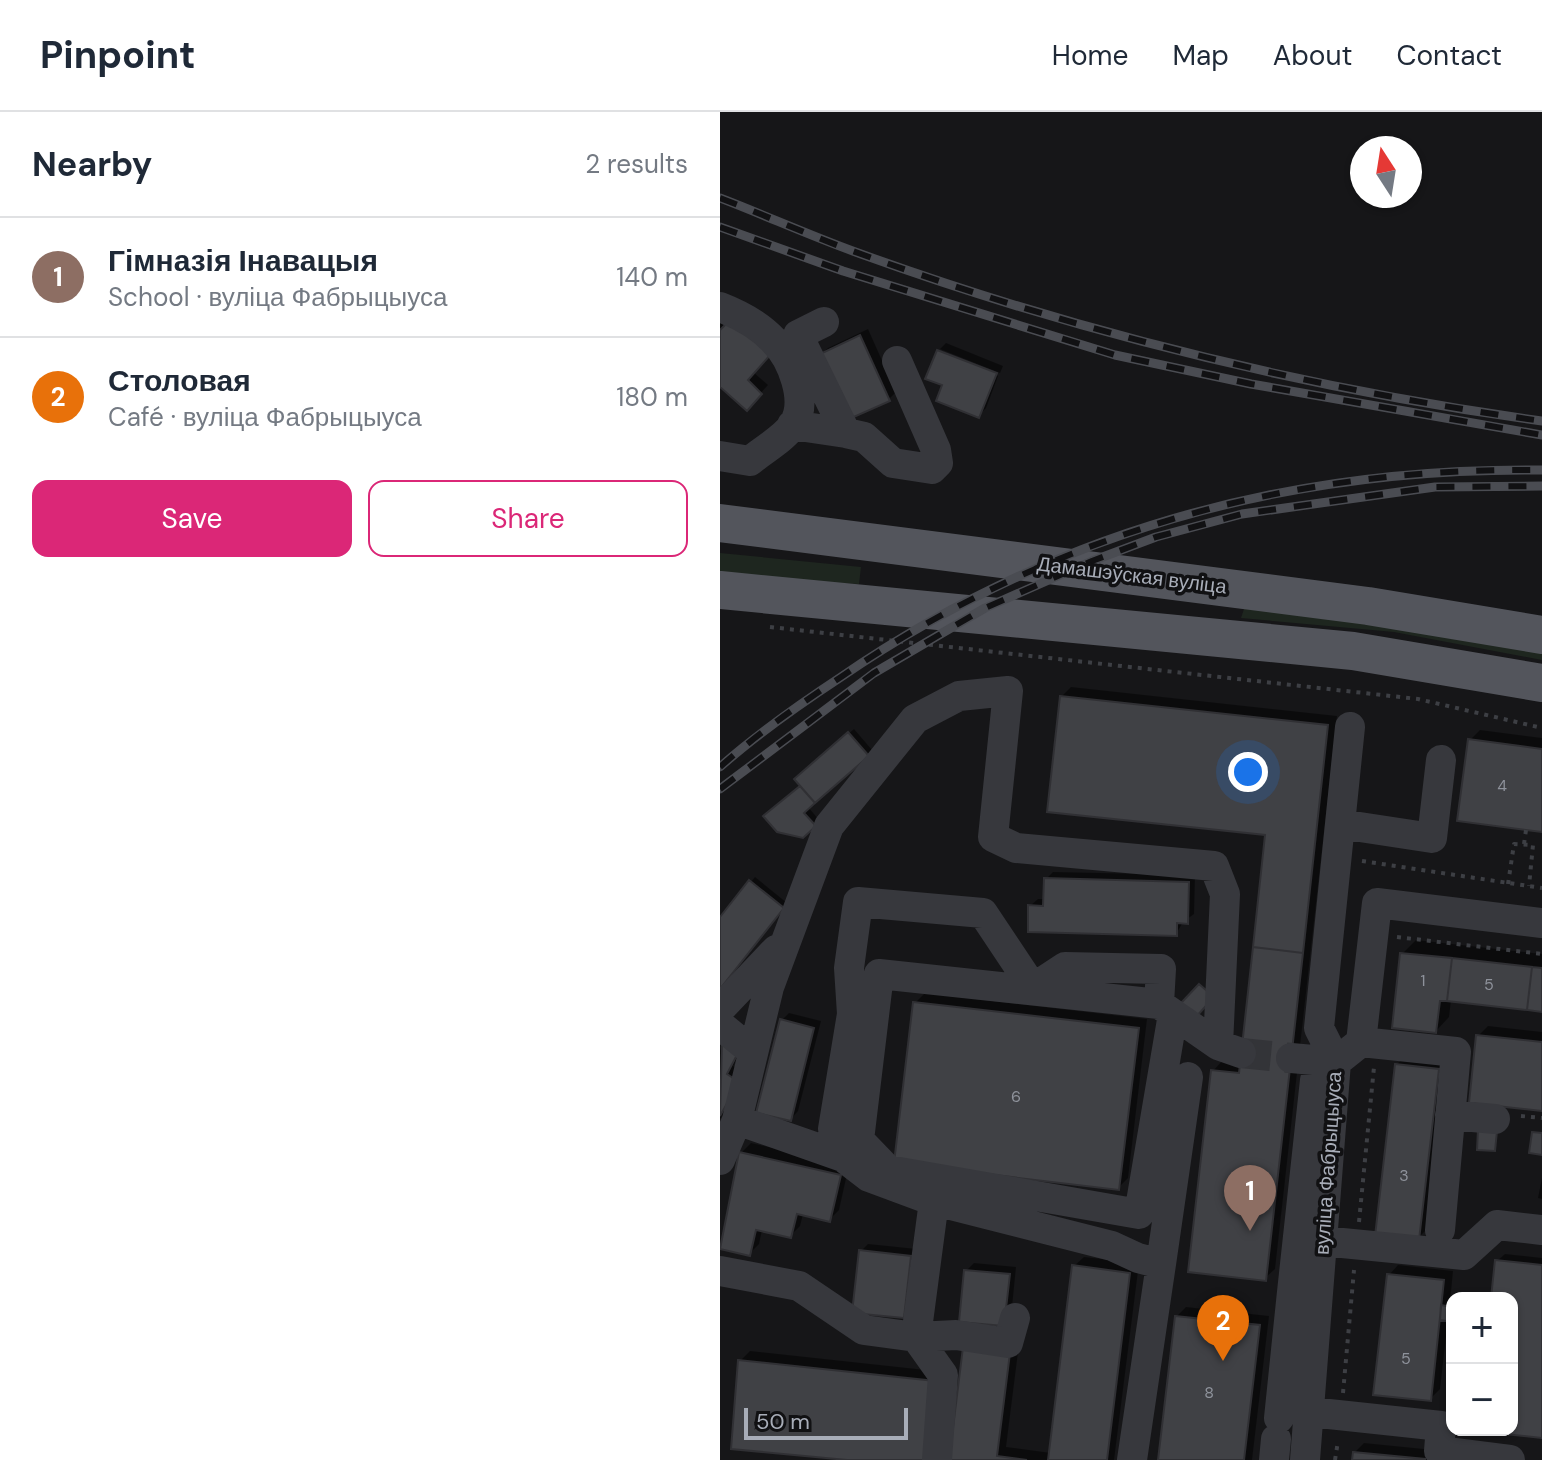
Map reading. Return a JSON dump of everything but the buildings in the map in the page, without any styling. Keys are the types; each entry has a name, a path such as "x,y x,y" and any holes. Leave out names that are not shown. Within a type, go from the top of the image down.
{"main road":[{"name":"Дамашэўская вуліца","path":"720,523 1368,606 1542,635"},
{"path":"720,590 1353,651 1542,683"}],"street":[{"path":"720,307 737,314 774,340 792,371 801,407 792,425 750,461 720,456"},
{"path":"824,322 798,335 846,433"},
{"path":"792,425 864,437 893,463 932,469 938,463 936,450 897,361"},
{"path":"720,1160 737,1120 769,987 829,826 915,719 959,696 1008,691 993,837 1016,848 1214,866 1225,894 1230,1049 1166,1009 1033,988 879,974 849,968"},
{"name":"вуліца Фабрыцыуса","path":"1305,1460 1310,1412 1305,1293 1322,1241 1326,1071 1319,1028 1350,727"},
{"path":"1340,824 1432,838 1441,760"},
{"path":"1033,988 983,913 858,902 849,968 852,1014 833,1129 859,1140 888,1170 1139,1214 1166,1009"},
{"path":"1368,1043 1377,903 1542,923"},
{"path":"720,1009 788,937"},
{"path":"859,1140 879,974"},
{"path":"720,1025 753,1052"},
{"path":"1326,1071 1368,1043 1456,1052 1440,1230"},
{"path":"1291,1058 1326,1071"},
{"path":"1277,1439 1305,1293 1326,1071"},
{"path":"1132,1460 1188,1077"},
{"path":"1450,1115 1495,1119"},
{"path":"737,1120 843,1157 869,1177 934,1201 1112,1246 1161,1264"},
{"path":"934,1201 916,1337 943,1375 937,1460"},
{"path":"1322,1241 1464,1255 1497,1225 1542,1230"},
{"path":"720,1271 799,1286 864,1330 916,1337 956,1335 1008,1343 1015,1318"},
{"path":"1310,1412 1441,1426 1438,1456 1510,1460"}],"path":[{"path":"770,627 1418,699 1542,728"},
{"path":"1524,844 1526,830"},
{"path":"1508,884 1514,844 1524,844 1533,845 1529,886"},
{"path":"1389,936 1542,954"},
{"path":"1335,1460 1356,1244 1368,1043"}],"shaded area":[{"path":"720,553 861,567 859,584 720,578"},
{"path":"1245,606 1396,626 1542,653 1542,660 1394,632 1241,618"}],"tunnel":[{"path":"1241,1053 1291,1058"}],"railway":[{"path":"720,198 944,283 1112,333 1369,393 1542,421"},
{"path":"720,227 843,271 1115,355 1251,384 1542,435"},
{"path":"720,767 794,709 921,627 1003,583 1088,547 1175,518 1264,496 1355,481 1448,472 1542,470"},
{"path":"720,789 874,673 985,608 1156,537 1242,514 1435,487 1542,486"}],"place":[{"name":"Гімназія Інавацыя","path":"1250,1231"},
{"name":"Столовая","path":"1223,1361"}]}
